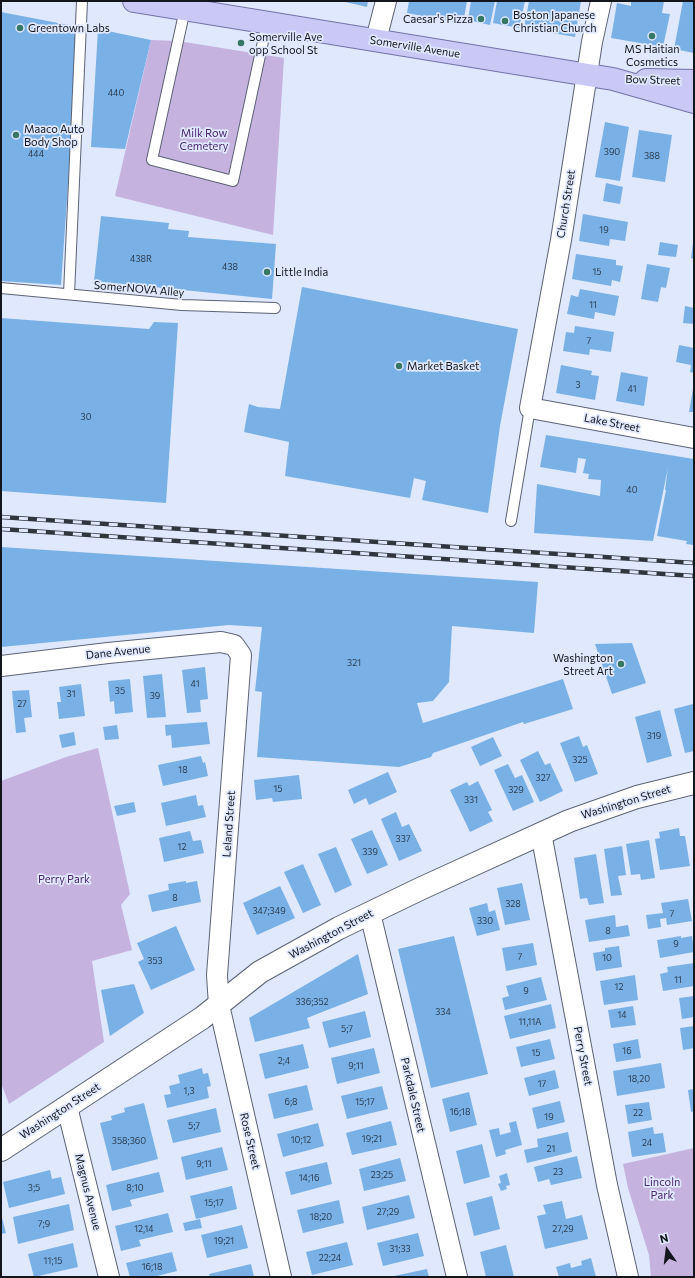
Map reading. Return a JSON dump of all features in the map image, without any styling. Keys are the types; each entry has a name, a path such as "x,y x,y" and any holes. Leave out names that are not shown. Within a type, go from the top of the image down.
{"main road":[{"name":"Somerville Avenue","path":"134,1 177,6 267,23 613,79 694,102"},
{"name":"Bow Street","path":"613,79 694,81"},
{"name":"Washington Street","path":"1,1150 202,1018 254,976 370,913 569,821 662,790 694,783"}],"street":[{"path":"376,40 386,1"},
{"name":"Church Street","path":"530,408 561,240 592,42 601,1"},
{"name":"Lake Street","path":"530,408 694,438"},
{"name":"Dane Avenue","path":"1,666 108,653 221,642 234,645"},
{"name":"Leland Street","path":"219,1005 217,975 241,655 234,645"},
{"name":"Perry Street","path":"541,834 608,1185 628,1277"},
{"name":"Parkdale Street","path":"370,913 457,1277"},
{"name":"Rose Street","path":"219,1005 281,1277"},
{"name":"Magnus Avenue","path":"67,1106 109,1277"}],"lane":[{"path":"69,294 82,1"},
{"path":"177,6 152,160 232,181 267,23"},
{"name":"SomerNOVA Alley","path":"1,288 182,305 275,308"},
{"path":"511,521 530,408"}],"green space":[{"name":"Milk Row Cemetery","path":"151,40 178,41 284,58 273,235 115,196"},
{"name":"Perry Park","path":"98,748 130,894 121,905 132,950 92,961 104,1042 9,1104 1,1083 1,781 66,757"},
{"name":"Lincoln Park","path":"694,1148 694,1277 651,1277 649,1255 628,1188 623,1164"}],"building":[{"path":"341,1 368,1 367,7"},
{"path":"409,1 467,1 463,24 407,13"},
{"path":"471,1 495,1 490,25 468,20"},
{"path":"497,1 525,1 519,28 493,23"},
{"path":"529,1 581,1 575,37 524,28"},
{"path":"631,1 664,1 662,13 670,14 663,47 611,38 617,3 631,6"},
{"path":"683,1 694,1 694,53 674,49"},
{"path":"1,12 79,27 61,285 1,281"},
{"path":"98,29 151,40 125,149 91,147"},
{"path":"605,122 629,127 620,181 595,177"},
{"path":"639,130 672,135 665,182 632,177"},
{"path":"606,183 623,187 620,204 603,201"},
{"path":"583,214 628,222 625,241 610,239 609,246 579,241"},
{"path":"101,216 169,223 168,229 189,231 188,237 276,244 272,299 94,281"},
{"path":"660,242 678,245 676,257 658,255"},
{"path":"694,243 694,259 691,258"},
{"path":"576,254 616,260 616,265 623,266 620,282 612,280 611,286 572,279"},
{"path":"647,264 670,268 666,288 661,287 658,302 641,299"},
{"name":"Market Basket","path":"302,287 518,329 500,426 488,513 422,500 426,481 414,478 410,498 285,476 289,442 244,432 249,404 258,407 280,409"},
{"path":"580,289 619,296 615,316 595,312 594,319 567,314 571,295 578,297"},
{"path":"685,306 694,308 694,324 683,323"},
{"path":"1,318 149,329 154,322 178,323 166,503 1,491"},
{"path":"575,326 614,332 611,352 590,349 589,355 563,351 566,332 574,333"},
{"path":"679,345 694,348 694,373 690,372 691,365 676,362"},
{"path":"561,365 592,371 591,375 599,376 595,400 556,393"},
{"path":"621,372 648,377 644,406 616,401"},
{"path":"693,389 694,412 689,412"},
{"path":"546,435 694,459 694,545 686,544 687,541 657,536 666,490 668,468 653,541 534,533 537,484 600,496 601,480 588,479 589,474 583,473 586,459 578,458 576,473 540,467"},
{"path":"1,547 538,582 534,633 452,626 449,682 433,701 417,703 423,723 563,679 573,709 524,724 523,722 433,753 431,757 399,767 257,757 262,692 255,691 262,627 229,625 1,647"},
{"name":"Washington Street Art","path":"632,643 646,683 612,694 595,644"},
{"path":"205,667 208,699 200,700 201,712 187,713 182,670"},
{"path":"162,674 166,717 147,718 143,676"},
{"path":"130,679 133,712 115,714 114,701 110,702 108,681"},
{"path":"81,684 85,716 59,719 57,702 61,702 59,687"},
{"path":"29,690 32,717 24,718 26,732 16,733 12,691"},
{"path":"693,704 694,751 685,753 674,709"},
{"path":"660,710 672,756 647,763 635,717"},
{"path":"207,722 210,744 172,748 171,735 166,736 165,725"},
{"path":"117,725 119,739 105,740 103,727"},
{"path":"74,732 76,745 62,748 59,735"},
{"path":"579,736 583,747 587,745 598,774 575,782 560,743"},
{"path":"493,737 502,756 480,766 471,747"},
{"path":"538,751 545,765 550,763 563,791 540,802 520,760"},
{"path":"201,756 203,763 205,762 208,776 163,786 158,765"},
{"path":"508,764 515,778 522,775 534,802 513,811 494,770"},
{"path":"388,772 397,792 369,805 366,798 354,804 348,790"},
{"path":"299,775 302,799 273,802 272,798 256,800 254,780"},
{"path":"478,781 492,810 488,812 493,821 470,832 450,790 467,782 469,786"},
{"path":"196,795 198,806 203,805 206,817 166,826 161,803"},
{"path":"134,802 136,812 117,816 114,806"},
{"path":"396,812 402,827 409,824 422,851 399,861 381,819"},
{"path":"679,828 680,836 685,836 690,866 660,870 655,839 660,838 659,832"},
{"path":"372,830 388,865 367,874 351,839"},
{"path":"190,831 193,841 201,840 204,853 164,862 159,838"},
{"path":"649,840 655,878 641,880 640,874 631,875 626,844"},
{"path":"622,846 626,875 618,876 622,895 611,896 604,849"},
{"path":"336,847 352,885 335,893 318,854"},
{"path":"596,854 604,903 589,905 587,898 580,899 574,858"},
{"path":"303,864 321,905 303,913 284,872"},
{"path":"186,881 186,883 197,881 201,902 152,912 148,895 169,890 168,884"},
{"path":"522,883 530,920 505,925 497,888"},
{"path":"280,886 295,918 257,935 243,903"},
{"path":"688,899 692,921 667,925 666,918 660,919 661,927 648,929 646,915 663,913 661,903"},
{"path":"487,903 489,912 495,910 500,930 477,936 469,908"},
{"path":"615,915 616,927 628,925 630,936 589,942 585,920"},
{"path":"176,926 195,970 151,990 138,962 144,959 137,943"},
{"path":"454,936 488,1074 431,1088 398,949"},
{"path":"681,936 681,938 692,936 694,952 660,958 657,940"},
{"path":"533,943 537,965 506,971 502,948"},
{"path":"619,946 622,967 596,971 593,953 605,951 605,948"},
{"path":"358,954 368,994 307,1018 310,1028 255,1042 249,1018"},
{"path":"694,963 694,986 663,991 660,974 668,972 667,967"},
{"path":"635,975 638,1000 604,1005 600,981"},
{"path":"541,977 547,1000 505,1010 502,998 509,996 506,986"},
{"path":"134,984 144,1013 110,1036 101,990"},
{"path":"694,996 694,1017 682,1019 679,998"},
{"path":"551,1004 556,1028 510,1039 504,1016"},
{"path":"633,1006 636,1025 611,1028 608,1010"},
{"path":"365,1011 371,1037 329,1048 322,1022"},
{"path":"694,1026 694,1048 683,1050 680,1028"},
{"path":"550,1039 555,1059 521,1067 516,1047"},
{"path":"638,1039 641,1058 616,1062 613,1044"},
{"path":"303,1044 309,1068 265,1079 259,1054"},
{"path":"374,1048 380,1073 337,1084 331,1058"},
{"path":"661,1063 665,1088 617,1096 613,1071"},
{"path":"202,1068 203,1074 208,1073 211,1086 207,1087 209,1098 167,1108 164,1095 171,1094 169,1086 180,1083 178,1075"},
{"path":"555,1070 559,1088 529,1096 524,1078"},
{"path":"307,1085 313,1110 274,1119 268,1094"},
{"path":"382,1086 388,1109 347,1119 341,1096"},
{"path":"694,1089 694,1111 691,1112 688,1090"},
{"path":"469,1092 477,1125 450,1132 442,1099"},
{"path":"560,1101 565,1122 537,1129 532,1108"},
{"path":"649,1102 652,1120 628,1124 625,1105"},
{"path":"144,1103 158,1159 112,1171 100,1123 112,1120 111,1116 125,1112 124,1108"},
{"path":"216,1108 221,1132 173,1143 167,1120"},
{"path":"391,1121 397,1145 352,1155 346,1133"},
{"path":"516,1121 522,1145 505,1150 506,1154 496,1157 489,1130 499,1128 500,1135 511,1132 509,1123"},
{"path":"318,1123 324,1146 283,1157 277,1134"},
{"path":"653,1127 654,1134 663,1133 666,1152 632,1157 628,1132"},
{"path":"568,1132 572,1152 527,1163 524,1150 538,1147 537,1139"},
{"path":"482,1144 490,1177 464,1184 456,1151"},
{"path":"222,1147 228,1170 186,1180 181,1157"},
{"path":"577,1156 582,1178 551,1185 549,1179 538,1182 534,1167"},
{"path":"400,1158 406,1181 364,1191 359,1169"},
{"path":"327,1162 332,1184 291,1195 285,1172"},
{"path":"50,1170 52,1179 61,1177 65,1194 9,1208 3,1182"},
{"path":"159,1172 164,1192 130,1200 132,1206 112,1211 106,1185"},
{"path":"507,1173 510,1185 506,1186 507,1189 501,1191 498,1184 501,1183 499,1176"},
{"path":"232,1186 237,1209 196,1219 190,1196"},
{"path":"409,1195 415,1218 367,1230 362,1207"},
{"path":"492,1196 500,1229 474,1236 466,1203"},
{"path":"339,1200 344,1223 303,1233 297,1210"},
{"path":"562,1201 566,1219 582,1215 588,1239 545,1249 537,1216 546,1214 543,1205"},
{"path":"69,1204 74,1230 18,1244 13,1217"},
{"path":"168,1213 173,1232 139,1240 141,1246 121,1251 115,1226"},
{"path":"1,1214 6,1233 1,1234"},
{"path":"200,1219 202,1228 185,1231 183,1223"},
{"path":"242,1225 248,1248 207,1258 201,1235"},
{"path":"418,1233 424,1256 383,1266 377,1243"},
{"path":"347,1242 353,1265 312,1275 306,1252"},
{"path":"73,1243 78,1267 34,1277 28,1254"},
{"path":"506,1245 514,1277 486,1277 480,1252"},
{"path":"172,1252 177,1271 153,1277 130,1277 126,1263"},
{"path":"591,1258 596,1277 559,1277 556,1267 570,1263 571,1268 582,1265 581,1261"},
{"path":"251,1264 254,1277 210,1277 209,1274"},
{"path":"427,1269 429,1277 394,1277 394,1276"}],"railway":[{"path":"1,517 694,563"},
{"path":"1,529 694,576"}],"place":[{"name":"Caesar's Pizza","path":"481,19"},
{"name":"Boston Japanese Christian Church","path":"505,21"},
{"name":"Greentown Labs","path":"20,28"},
{"name":"MS Haitian Cosmetics","path":"652,36"},
{"name":"Somerville Ave opp School St","path":"241,43"},
{"name":"Maaco Auto Body Shop","path":"16,135"},
{"name":"Little India","path":"267,272"},
{"name":"Market Basket","path":"399,366"},
{"name":"Washington Street Art","path":"621,664"}]}
